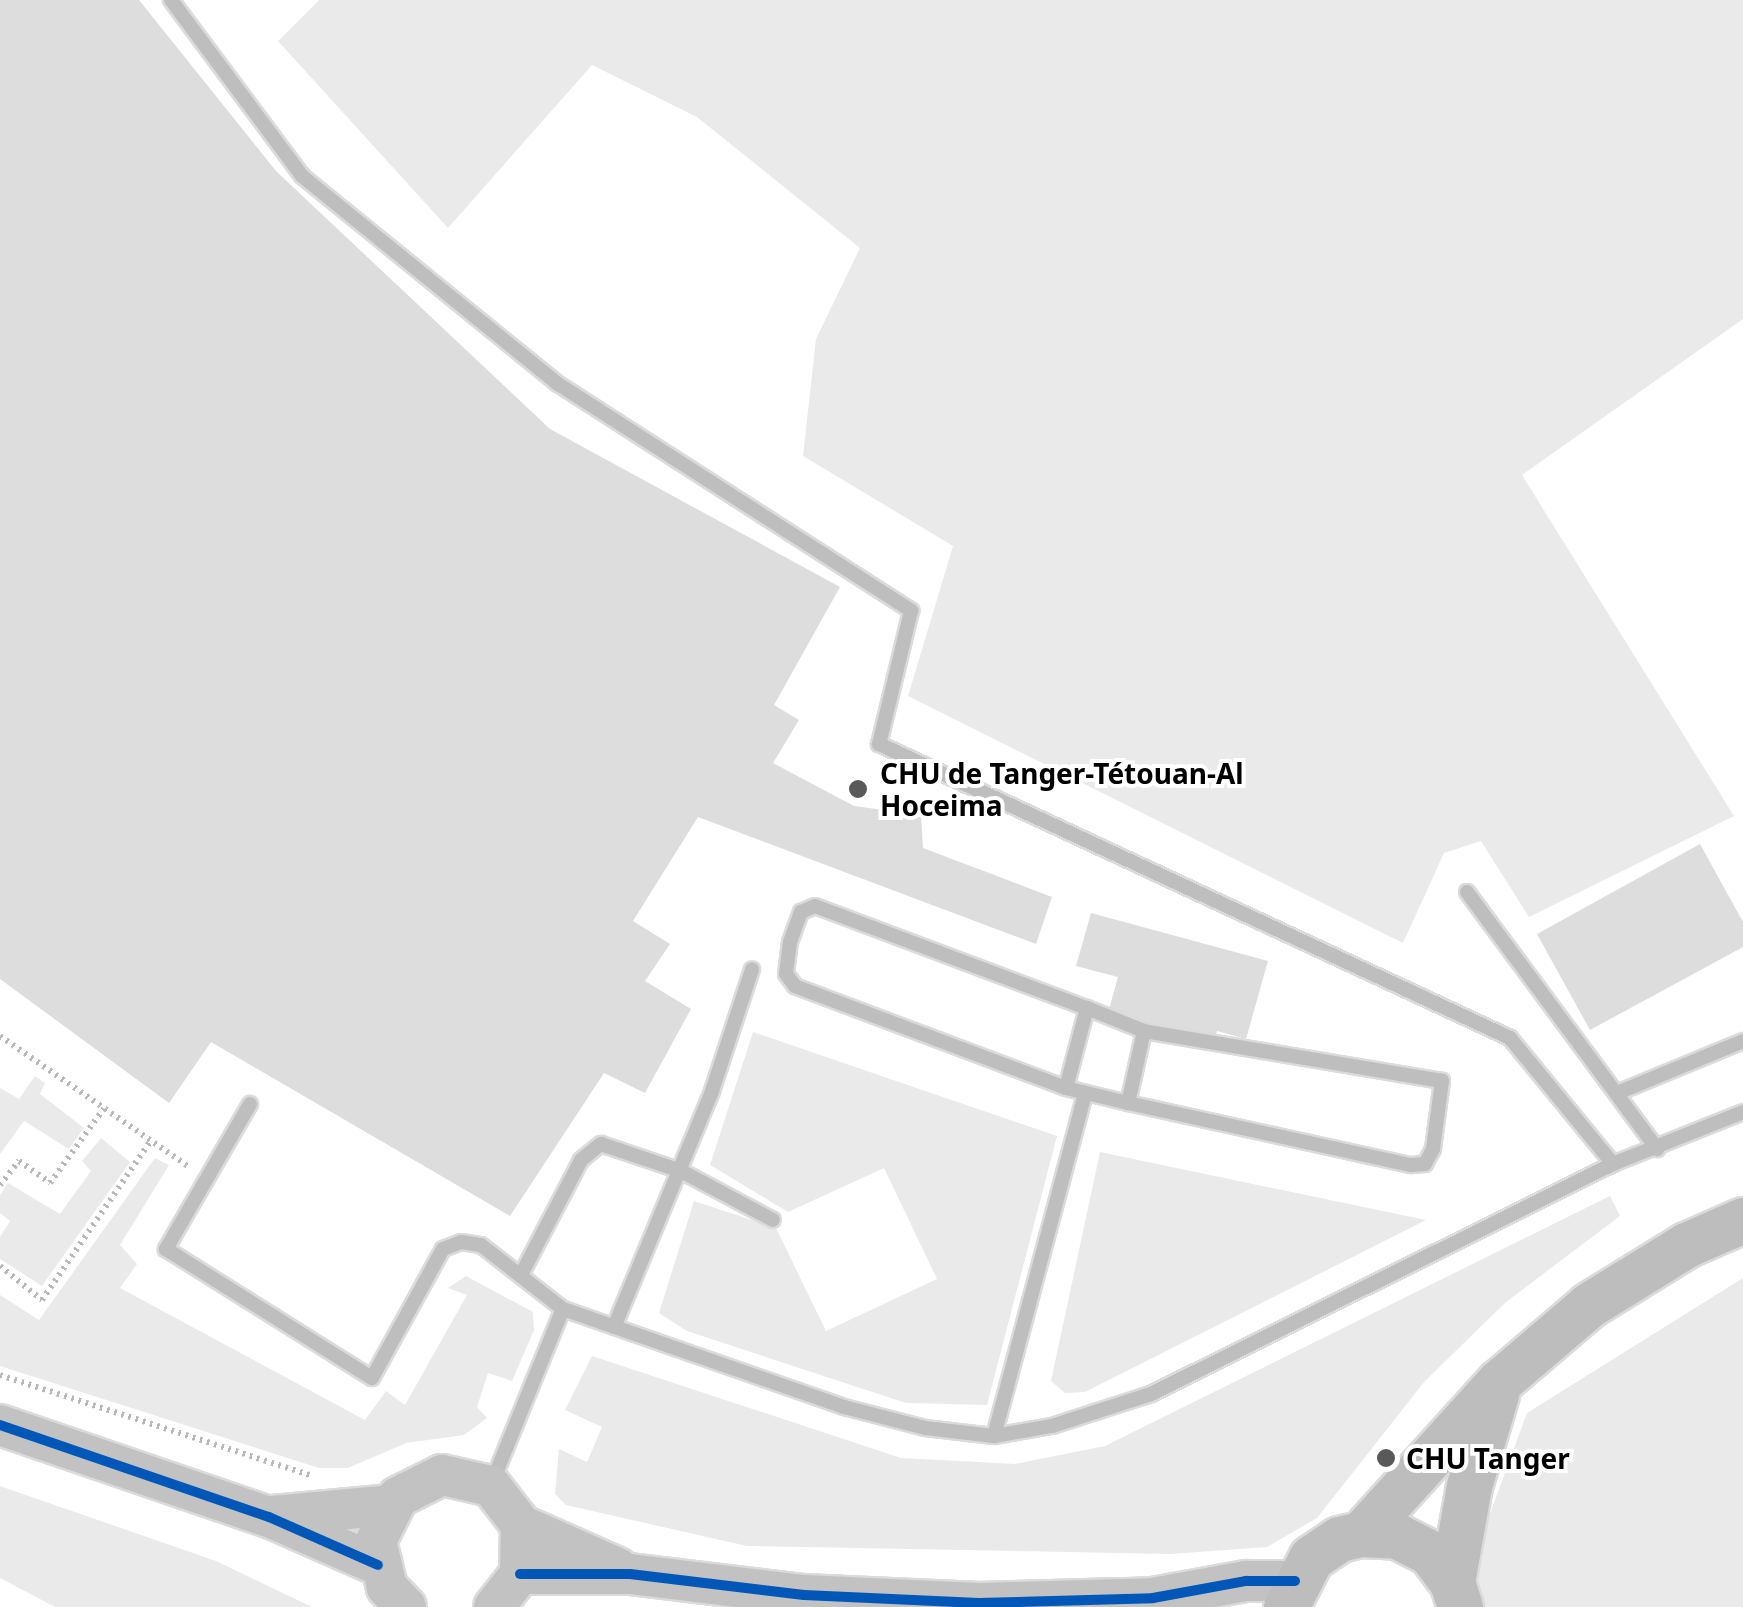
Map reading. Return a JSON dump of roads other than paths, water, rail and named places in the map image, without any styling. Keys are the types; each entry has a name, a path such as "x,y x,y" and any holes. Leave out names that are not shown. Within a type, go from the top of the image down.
{"main road":[{"path":"1360,1534 1499,1382 1589,1305 1686,1245 1743,1220"},
{"path":"1456,1594 1468,1486 1499,1382"},
{"path":"1290,1594 1311,1558 1339,1539 1360,1534 1397,1536 1430,1553 1456,1594"}],"street":[{"path":"0,1425 269,1516 378,1565"},
{"path":"406,1607 378,1565 376,1541 392,1505 418,1482 442,1475 490,1486 521,1525 630,1574"},
{"path":"269,1516 392,1505"},
{"path":"494,1607 520,1574 521,1525"},
{"path":"520,1574 630,1574 804,1595 979,1603 1154,1598 1246,1582 1290,1594"},
{"path":"1154,1598 1201,1607"}],"lane":[{"path":"170,0 302,176 558,384 911,611 879,744 1510,1038 1613,1164"},
{"path":"1466,892 1656,1149"},
{"path":"815,906 1087,1008 1144,1032 1442,1081 1434,1149 1425,1164 1411,1165 1066,1088 796,986 786,974 790,942 800,912 815,906"},
{"path":"614,1327 681,1171 752,969"},
{"path":"1066,1088 1087,1008"},
{"path":"1128,1104 1144,1032"},
{"path":"1617,1092 1743,1041"},
{"path":"994,1436 1085,1093"},
{"path":"250,1104 166,1249 372,1378 443,1249 462,1242 481,1245 522,1273 563,1309 844,1407 925,1428 994,1436 1052,1426 1151,1394 1613,1164 1743,1112"},
{"path":"522,1273 581,1160 601,1144 681,1171 772,1220"},
{"path":"490,1486 563,1309"}],"place":[{"name":"CHU de Tanger-Tétouan-Al Hoceima","path":"858,789"},
{"name":"CHU Tanger","path":"1386,1458"}]}
